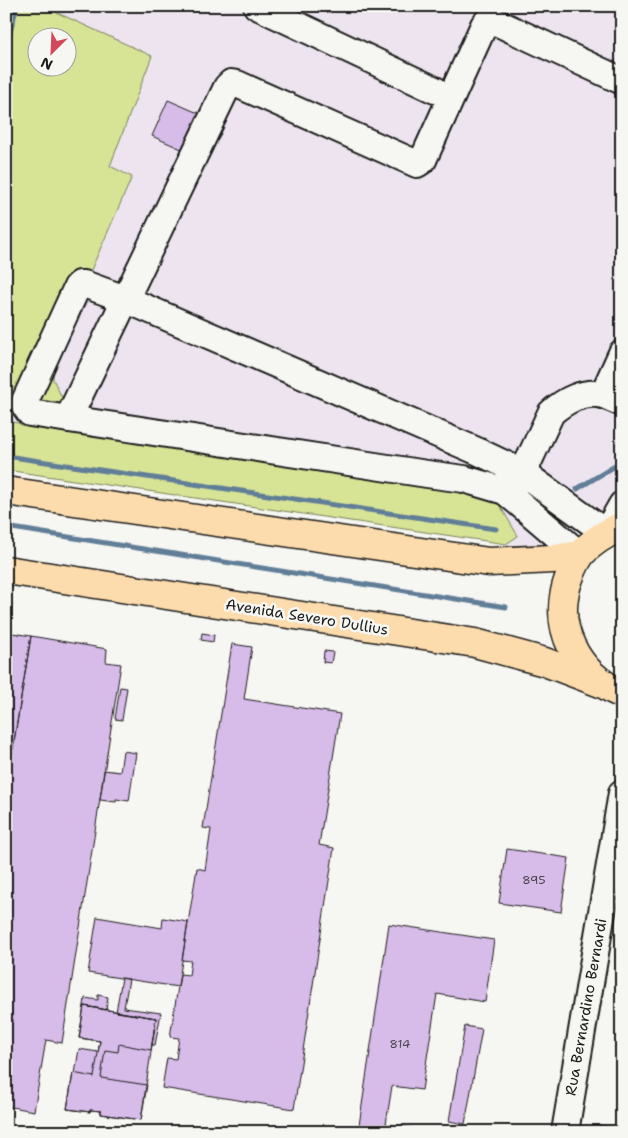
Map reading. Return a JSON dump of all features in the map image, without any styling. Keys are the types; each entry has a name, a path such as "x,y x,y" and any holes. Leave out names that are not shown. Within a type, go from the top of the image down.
{"main road":[{"path":"6,491 489,562 553,559 580,555"},
{"path":"612,689 586,670 574,653 566,632 563,610 565,588 580,555 614,530"},
{"name":"Avenida Severo Dullius","path":"6,570 474,643 544,662 612,689"}],"street":[{"path":"257,6 435,90"},
{"path":"68,419 227,87 231,83 417,164 423,160 484,25 488,21 496,22 622,81"},
{"path":"580,555 505,491 464,479 30,413 25,406 25,401 80,284 126,299 477,451 523,473 614,530 622,505"},
{"path":"505,491 523,473 551,413 567,401 578,396 590,394 616,380"},
{"path":"464,479 477,451"},
{"name":"Rua Bernardino Bernardi","path":"565,1132 622,793"}],"shaded area":[{"path":"8,6 622,6 622,507 563,540 534,552 510,554 506,543 6,470 6,14"}],"green space":[{"path":"8,6 46,6 152,56 110,166 132,177 54,354 53,379 63,400 90,427 12,415 12,422 495,497 518,536 506,544 6,470 6,14"}],"building":[{"path":"168,100 221,123 204,159 152,136"},
{"path":"6,632 31,636 6,791"},
{"path":"202,633 214,635 213,642 201,640"},
{"path":"31,636 107,649 106,662 121,664 62,1043 46,1040 34,1111 6,1106 6,791"},
{"path":"232,644 252,647 244,699 340,714 319,845 334,848 294,1109 162,1088 167,1058 176,1059 179,1038 170,1037 180,974 189,975 191,961 182,960 197,868 205,870 211,829 203,828"},
{"path":"324,651 333,652 331,663 323,662"},
{"path":"120,687 127,688 122,720 115,719"},
{"path":"123,751 136,753 129,801 116,799 116,802 100,800 104,770 120,772"},
{"path":"507,849 569,858 561,912 499,903"},
{"path":"97,917 162,928 163,918 188,922 178,987 88,973"},
{"path":"389,924 494,940 485,1002 437,994 422,1090 392,1086 386,1124 437,1132 358,1132"},
{"path":"122,978 129,979 124,1008 161,1013 155,1045 152,1045 156,1018 116,1012"},
{"path":"98,995 108,997 106,1010 84,1006 85,998 98,1000"},
{"path":"84,1006 156,1018 141,1120 101,1114 101,1111 90,1110 90,1112 67,1109 79,1049 98,1052 100,1041 79,1038"},
{"path":"84,1006 156,1018 151,1050 119,1044 118,1052 105,1050 101,1078 147,1085 141,1120 101,1114 101,1111 90,1110 90,1112 67,1109 73,1073 94,1077 100,1041 79,1038"},
{"path":"465,1026 482,1029 465,1124 449,1121"},
{"path":"599,1125 618,1128 617,1132 598,1132"}],"waterway":[{"path":"6,47 17,6"},
{"path":"6,456 496,529"},
{"path":"577,489 615,466"},
{"path":"6,527 506,607"}]}
